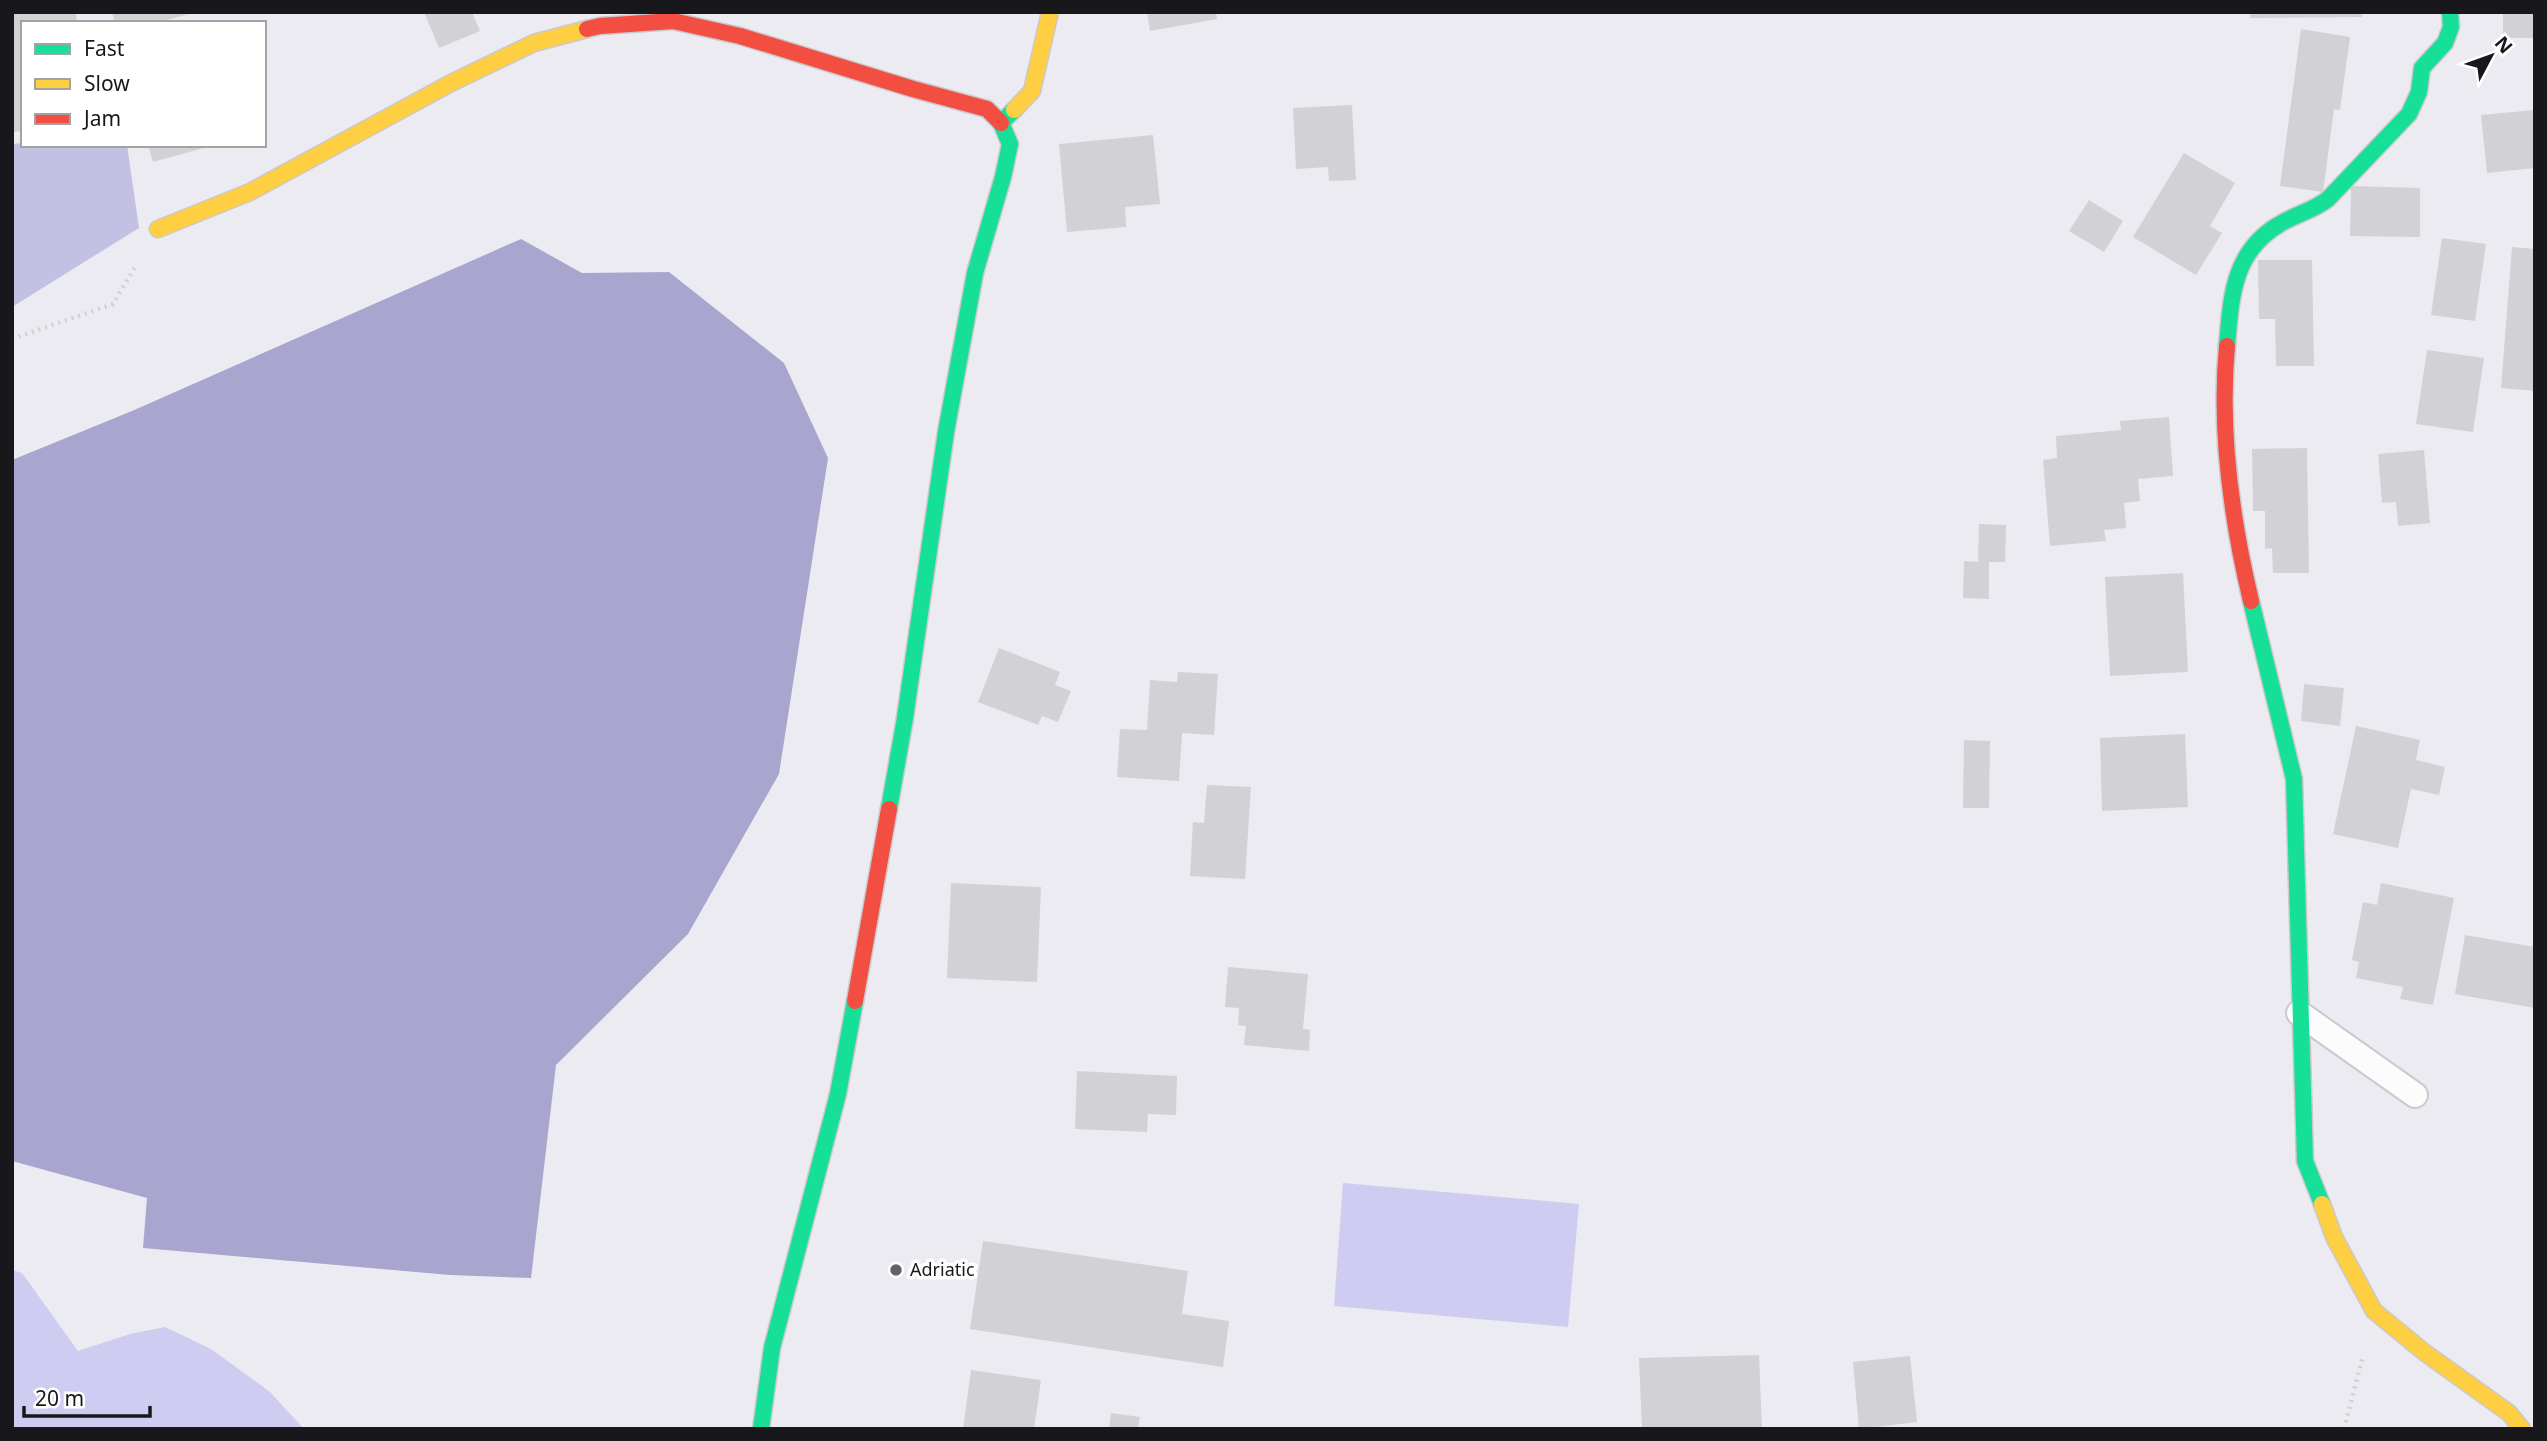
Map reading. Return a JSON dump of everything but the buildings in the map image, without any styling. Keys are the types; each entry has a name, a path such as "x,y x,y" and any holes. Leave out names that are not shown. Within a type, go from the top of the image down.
{"street":[{"path":"1001,123 1032,91 1050,12"},
{"path":"2451,12 2451,27 2445,43 2422,68 2419,92 2409,114 2328,199 2315,209 2281,223 2245,255 2231,300 2224,415 2229,478 2242,562 2294,779 2305,1161 2334,1237 2374,1311 2424,1352 2509,1413 2522,1429"},
{"path":"158,229 250,192 450,83 534,43 600,26 673,21 740,36 913,89 987,108 1001,123 1010,144 975,273 958,366 905,718 838,1094 772,1348 761,1429"}],"lane":[{"path":"2299,1013 2415,1095"}],"path":[{"path":"12,339 113,304 158,229"},
{"path":"2344,1429 2374,1311"}],"shaded area":[{"path":"21,143 21,147 127,147 139,228 12,307 12,144"},
{"path":"521,239 582,273 669,272 784,363 828,458 779,774 688,934 556,1065 531,1278 450,1275 143,1248 147,1198 12,1161 12,460 132,411"},
{"path":"1343,1183 1579,1204 1568,1327 1334,1306"},
{"path":"12,1270 22,1273 78,1351 130,1334 165,1327 211,1349 270,1392 304,1429 12,1429"}],"traffic: fast":[{"path":"2227,346 2230,310 2237,277 2252,248 2280,224 2328,199 2409,114 2419,92 2422,68 2445,43 2451,27 2450,12"},
{"path":"889,809 905,718 946,432 975,273 1010,144 1001,123 1014,110"},
{"path":"2251,601 2294,779 2305,1161 2322,1204"},
{"path":"761,1429 772,1348 838,1094 855,1001"}],"traffic: slow":[{"path":"1014,110 1032,91 1050,12"},
{"path":"158,229 250,192 451,83 534,43 587,29"},
{"path":"2322,1204 2334,1237 2374,1311 2424,1352 2509,1413 2522,1429"}],"traffic: jam":[{"path":"587,29 673,21 740,36 987,109 1001,123"},
{"path":"2227,346 2225,410 2228,474 2251,601"},
{"path":"855,1001 889,809"}],"place":[{"name":"Adriatic","path":"896,1270"}]}
